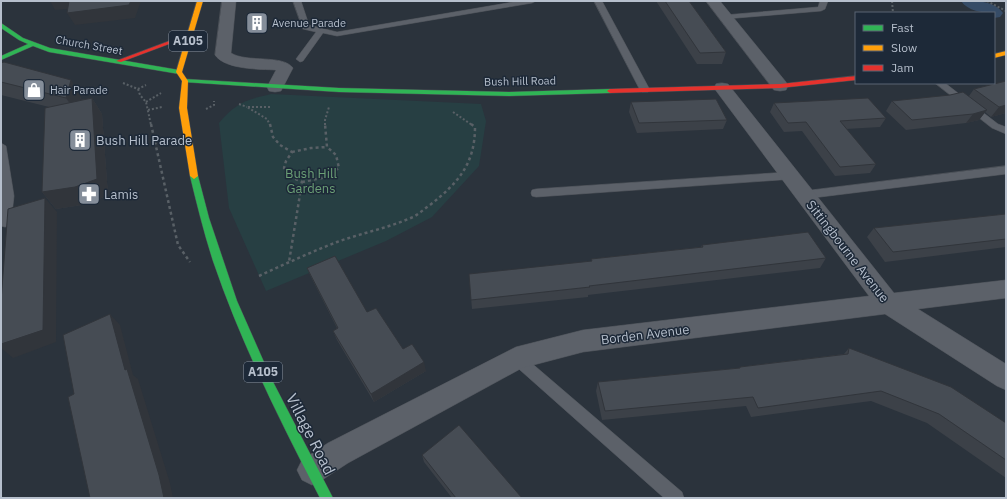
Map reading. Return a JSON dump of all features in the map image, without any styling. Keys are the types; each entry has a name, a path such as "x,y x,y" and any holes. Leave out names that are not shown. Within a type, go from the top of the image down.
{"main road":[{"name":"A105","path":"179,72 186,54 200,1"},
{"name":"Church Street","path":"1,25 13,34 49,50 179,72"},
{"path":"5,40 13,34"},
{"path":"114,62 160,47 190,35"},
{"path":"1,58 33,44"},
{"path":"995,56 1006,53"},
{"path":"179,72 185,81"},
{"name":"Bush Hill Road","path":"185,81 275,87 509,94 780,86 855,78"},
{"name":"Village Road","path":"185,81 183,108 189,154 200,206 214,255 242,327 327,498"}],"street":[{"path":"229,1 223,55 228,59 235,61 281,66 285,68 275,87"},
{"path":"713,1 780,86"},
{"name":"Sittingbourne Avenue","path":"722,88 889,304 1006,378"},
{"name":"Borden Avenue","path":"312,470 338,453 516,358 583,341 1006,289"}],"lane":[{"path":"297,1 306,27 338,34 532,1"},
{"path":"598,1 645,90"},
{"path":"725,17 821,9 824,1"},
{"path":"300,59 320,30"},
{"path":"940,84 995,126 1006,131"},
{"path":"1,146 8,196 6,223"},
{"path":"804,195 1006,170"},
{"path":"536,193 790,176"},
{"path":"516,358 676,498"}],"path":[{"path":"892,1 893,12"},
{"path":"987,1 1006,11"},
{"path":"125,84 138,89 140,95 146,102 178,245 197,273 221,273"},
{"path":"146,102 155,98 163,91"},
{"path":"292,152 286,161 284,168 291,177 302,182 321,179 339,168 336,155 327,147 325,120 330,104 322,105"},
{"path":"277,106 247,108 266,119 272,129 273,137 280,145 292,152 311,148 327,147"},
{"path":"148,110 159,107"},
{"path":"259,276 338,242 414,217 439,198 463,174 472,154 476,140 475,127 452,111 447,111"},
{"path":"289,262 302,182"}],"green space":[{"name":"Bush Hill Gardens","path":"271,94 481,104 486,121 479,166 432,217 386,241 266,291 229,208 219,123 225,116 242,103"}],"building":[{"path":"69,1 131,1 129,5 67,13"},
{"path":"665,1 689,1 726,52 700,53"},
{"path":"4,62 71,80 66,98 1,82 1,63"},
{"path":"1006,81 1006,105 999,107 974,89"},
{"path":"963,92 987,110 973,114 912,120 892,101 950,95"},
{"path":"92,98 97,179 75,187 42,192 45,108"},
{"path":"868,98 886,118 840,121 876,164 840,167 806,122 788,123 774,103"},
{"path":"716,99 727,120 639,123 631,102"},
{"path":"45,198 43,330 1,344 1,301 8,209"},
{"path":"1006,214 1006,239 893,252 874,228"},
{"path":"808,232 826,258 471,300 469,274 592,261 591,259 703,247 702,245"},
{"path":"335,256 367,312 376,308 403,349 412,344 424,362 371,394 333,331 338,328 307,268"},
{"path":"110,314 125,370 127,369 159,475 164,498 90,498 68,397 74,394 63,335"},
{"path":"849,348 951,387 1006,423 1006,460 939,414 881,391 758,408 753,397 605,411 598,382 740,368 848,354"},
{"path":"459,425 522,498 456,498 422,455"}],"waterway":[{"path":"969,1 992,12"}],"traffic: fast":[{"path":"1,25 21,39 49,50 179,72"},
{"path":"1,58 33,44"},
{"path":"185,81 339,90 509,94 610,91"},
{"path":"194,176 204,218 232,301 249,342 286,421 327,498"}],"traffic: slow":[{"path":"194,176 183,108 185,81 179,72 200,1"},
{"path":"995,56 1006,53"}],"traffic: jam":[{"path":"119,61 190,35"},
{"path":"610,91 780,86 855,78"}],"place":[{"name":"Avenue Parade","path":"257,23"},
{"name":"Hair Parade","path":"34,90"},
{"name":"Bush Hill Parade","path":"80,140"},
{"name":"Lamis","path":"89,194"}]}
